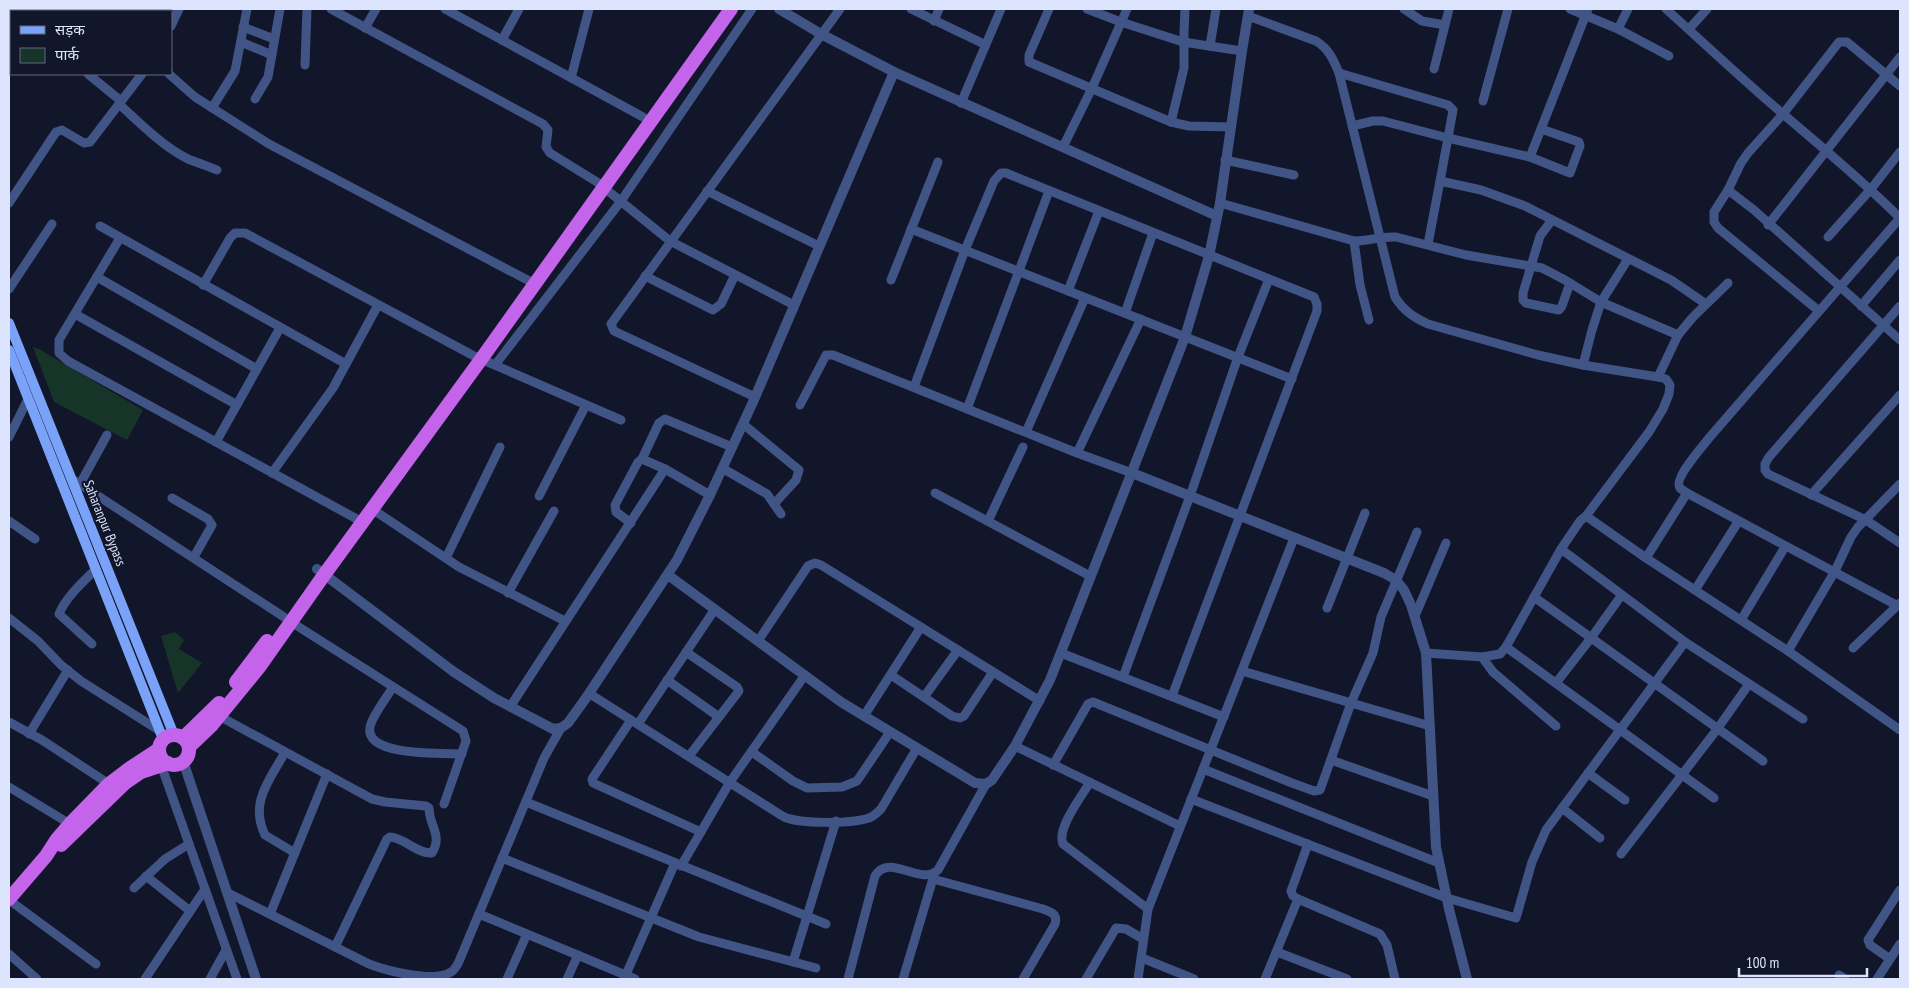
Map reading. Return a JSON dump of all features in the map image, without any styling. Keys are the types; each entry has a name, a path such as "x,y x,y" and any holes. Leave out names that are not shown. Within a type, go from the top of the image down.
{"highway":[{"path":"600,185 643,118 720,9"},
{"path":"320,572 372,509 600,185 731,9"},
{"path":"164,764 160,755 171,740 219,716 252,677 287,620 355,518 478,357"},
{"path":"9,899 46,856 57,839 108,784 171,740 228,693 287,620"},
{"path":"46,856 77,831 126,783 141,772 164,764 183,762 189,752 171,740"}],"main road":[{"name":"Saharanpur Bypass","path":"9,323 76,482 171,740"},
{"path":"9,350 12,367 28,399 96,569 171,740"}],"street":[{"path":"172,24 179,9"},
{"path":"212,108 232,76 247,9"},
{"path":"255,99 268,77 280,9"},
{"path":"305,65 307,9"},
{"path":"331,9 546,127 548,150 600,185 670,241 794,304"},
{"path":"365,28 376,9"},
{"path":"444,9 456,11 502,40 643,118"},
{"path":"502,40 519,9"},
{"path":"570,78 589,9"},
{"path":"495,365 621,201 752,9"},
{"path":"780,9 821,34 894,72 1217,216"},
{"path":"755,397 614,331 612,320 840,9"},
{"path":"911,9 984,44"},
{"path":"934,20 939,9"},
{"path":"961,102 984,44 1001,9"},
{"path":"1049,9 1029,54 1030,62 1171,122 1189,126 1230,127"},
{"path":"1087,9 1183,42 1242,51"},
{"path":"1063,147 1127,9"},
{"path":"1171,122 1183,75 1185,9"},
{"path":"1210,46 1216,9"},
{"path":"1404,9 1422,21 1445,25"},
{"path":"1434,69 1449,9"},
{"path":"1483,101 1508,9"},
{"path":"1570,9 1586,12 1669,56"},
{"path":"1618,29 1628,9"},
{"path":"1666,9 1783,114 1871,189 1900,218 1709,438 1684,471 1679,485 1687,493 1738,522 1899,604 1853,648"},
{"path":"1689,29 1707,9"},
{"path":"1530,158 1586,12"},
{"path":"903,979 933,877 986,784 992,780 1015,746 1040,701 1062,653 1090,576 1185,337 1209,256 1220,203 1230,127 1249,13 1316,40 1325,46 1332,56 1339,73 1395,297 1402,308 1413,318 1428,324 1583,365 1666,379 1670,384 1669,394 1663,410 1649,432 1586,516 1580,521 1561,550 1506,647 1500,654 1482,657 1426,653"},
{"path":"243,27 274,39"},
{"path":"240,42 272,55"},
{"path":"1819,311 1718,228 1714,222 1714,212 1748,153 1783,114 1839,42 1847,42 1900,86"},
{"path":"1768,224 1900,57"},
{"path":"453,979 456,967 544,758 561,728 568,723 590,694 668,575 710,495 755,397 894,72"},
{"path":"1339,73 1448,105 1453,110 1428,244"},
{"path":"89,75 120,102 146,129 178,153 217,170"},
{"path":"9,203 58,130 66,131 87,144 141,75"},
{"path":"170,75 183,88 269,144 531,282"},
{"path":"1352,126 1383,120 1530,158 1570,173 1580,146 1579,142 1541,129"},
{"path":"1828,237 1871,189 1900,152"},
{"path":"1226,160 1294,175"},
{"path":"891,280 938,162"},
{"path":"914,387 965,250 997,176 1006,173 1314,297 1317,311 1172,696"},
{"path":"1440,181 1505,197 1671,280 1706,304"},
{"path":"1728,190 1900,340"},
{"path":"707,191 819,246"},
{"path":"967,409 1049,191"},
{"path":"1220,203 1354,241 1396,237 1466,255 1532,266 1556,274 1602,302 1678,335"},
{"path":"1068,291 1099,211"},
{"path":"1552,220 1540,236 1523,293 1523,300 1559,310 1570,283"},
{"path":"9,289 52,224"},
{"path":"100,226 346,364"},
{"path":"911,230 1292,379"},
{"path":"203,284 230,238 235,233 240,232 478,357 621,420"},
{"path":"1126,313 1153,233"},
{"path":"120,238 60,340 59,353 63,357 355,518"},
{"path":"1354,241 1360,285 1369,320"},
{"path":"1583,365 1602,302 1628,259"},
{"path":"1861,306 1900,260"},
{"path":"645,276 713,310 721,304 735,275"},
{"path":"97,278 257,369"},
{"path":"1123,677 1190,496 1238,358 1269,279"},
{"path":"1658,377 1678,335 1728,282"},
{"path":"1026,432 1085,298"},
{"path":"272,472 333,388 378,304"},
{"path":"1900,306 1769,457 1765,464 1765,470 1768,474 1866,520 1900,543"},
{"path":"75,314 237,405"},
{"path":"1077,453 1141,320"},
{"path":"216,442 280,328"},
{"path":"800,405 824,358 829,354 1384,573 1396,580 1404,590 1426,653 1436,846 1467,979"},
{"path":"1811,495 1900,395"},
{"path":"9,437 28,399"},
{"path":"540,496 586,404"},
{"path":"631,523 616,512 615,505 638,462 642,459 661,420 665,419 732,447"},
{"path":"743,424 799,470 796,480 774,504"},
{"path":"107,435 76,482 287,620 463,731 466,741 444,804"},
{"path":"446,558 500,446"},
{"path":"988,521 1023,446"},
{"path":"642,459 665,469 710,495"},
{"path":"722,468 766,494 781,514"},
{"path":"510,707 665,469"},
{"path":"1788,651 1835,571 1851,536 1900,484"},
{"path":"935,493 1090,576"},
{"path":"1646,558 1687,493"},
{"path":"172,498 208,520 212,525 194,558"},
{"path":"372,509 484,581 565,621"},
{"path":"508,593 554,511"},
{"path":"1327,608 1365,513"},
{"path":"1586,516 1646,558 1788,651 1900,730"},
{"path":"9,521 35,539"},
{"path":"1695,590 1738,522"},
{"path":"1053,764 1090,702 1096,702 1318,792 1322,788 1351,703 1376,645 1378,626 1417,532"},
{"path":"1138,979 1148,910 1294,538"},
{"path":"1414,616 1446,543"},
{"path":"1741,620 1785,547"},
{"path":"1561,550 1685,642 1803,719"},
{"path":"758,641 808,566 815,563 1040,701"},
{"path":"92,644 59,614 82,583 96,569"},
{"path":"320,572 428,654 466,680 544,726 553,729 561,728"},
{"path":"668,575 841,702 975,783 986,784"},
{"path":"1556,683 1621,596"},
{"path":"1534,597 1763,761"},
{"path":"701,832 593,783 592,779 667,680 715,610"},
{"path":"9,618 38,641 68,670 171,740"},
{"path":"864,716 921,627"},
{"path":"1191,799 1447,898 1516,918 1538,844 1562,808 1685,642"},
{"path":"1506,647 1714,798"},
{"path":"924,697 958,650"},
{"path":"686,652 739,689 689,756"},
{"path":"1062,653 1224,717"},
{"path":"1482,657 1493,672 1556,726"},
{"path":"29,734 68,670"},
{"path":"1242,671 1430,726"},
{"path":"891,675 952,716 960,718 964,716 993,672"},
{"path":"624,977 678,865 701,832 730,782 805,675"},
{"path":"667,680 719,717"},
{"path":"1621,854 1718,728 1749,684"},
{"path":"393,686 371,724 370,731 373,739 393,750 462,754"},
{"path":"590,694 793,821 860,820 875,815 881,809 917,748"},
{"path":"219,716 372,799 428,807 429,818 437,838 433,851 429,853 397,838 390,837 335,947"},
{"path":"9,722 108,784"},
{"path":"752,752 792,781 807,788 842,787 858,781 890,732"},
{"path":"1015,746 1180,826"},
{"path":"285,752 261,795 258,812 265,835 295,853"},
{"path":"1331,760 1433,796"},
{"path":"183,762 256,979"},
{"path":"164,764 189,844 237,979"},
{"path":"1203,769 1439,863"},
{"path":"1588,773 1625,800"},
{"path":"270,914 327,774"},
{"path":"1090,782 1062,829 1061,840 1063,844 1148,910"},
{"path":"9,787 70,824"},
{"path":"526,802 826,924"},
{"path":"1562,808 1600,838"},
{"path":"793,962 836,821"},
{"path":"134,888 165,858 189,844"},
{"path":"1308,844 1291,891 1293,896 1380,934 1386,945 1395,979"},
{"path":"502,858 699,937 816,968"},
{"path":"848,979 875,876 879,870 885,867 893,867 933,877 1043,909 1054,915 1056,919 1055,924 1023,979"},
{"path":"146,876 190,911"},
{"path":"144,979 205,889"},
{"path":"1890,959 1870,945 1868,940 1900,890"},
{"path":"228,893 370,964 394,972 436,976 451,972 456,967"},
{"path":"9,899 96,964"},
{"path":"1265,979 1298,899"},
{"path":"479,914 578,955 624,977 635,979"},
{"path":"1086,979 1116,928 1126,929 1143,940"},
{"path":"508,979 528,934"},
{"path":"1877,979 1900,944"},
{"path":"210,979 226,950"},
{"path":"1277,952 1347,979"},
{"path":"9,954 37,979"},
{"path":"567,979 578,955"},
{"path":"1142,958 1194,979"}],"green space":[{"path":"33,347 143,410 127,440 54,402"},
{"path":"175,632 184,640 179,649 202,663 178,693 161,636"}]}
